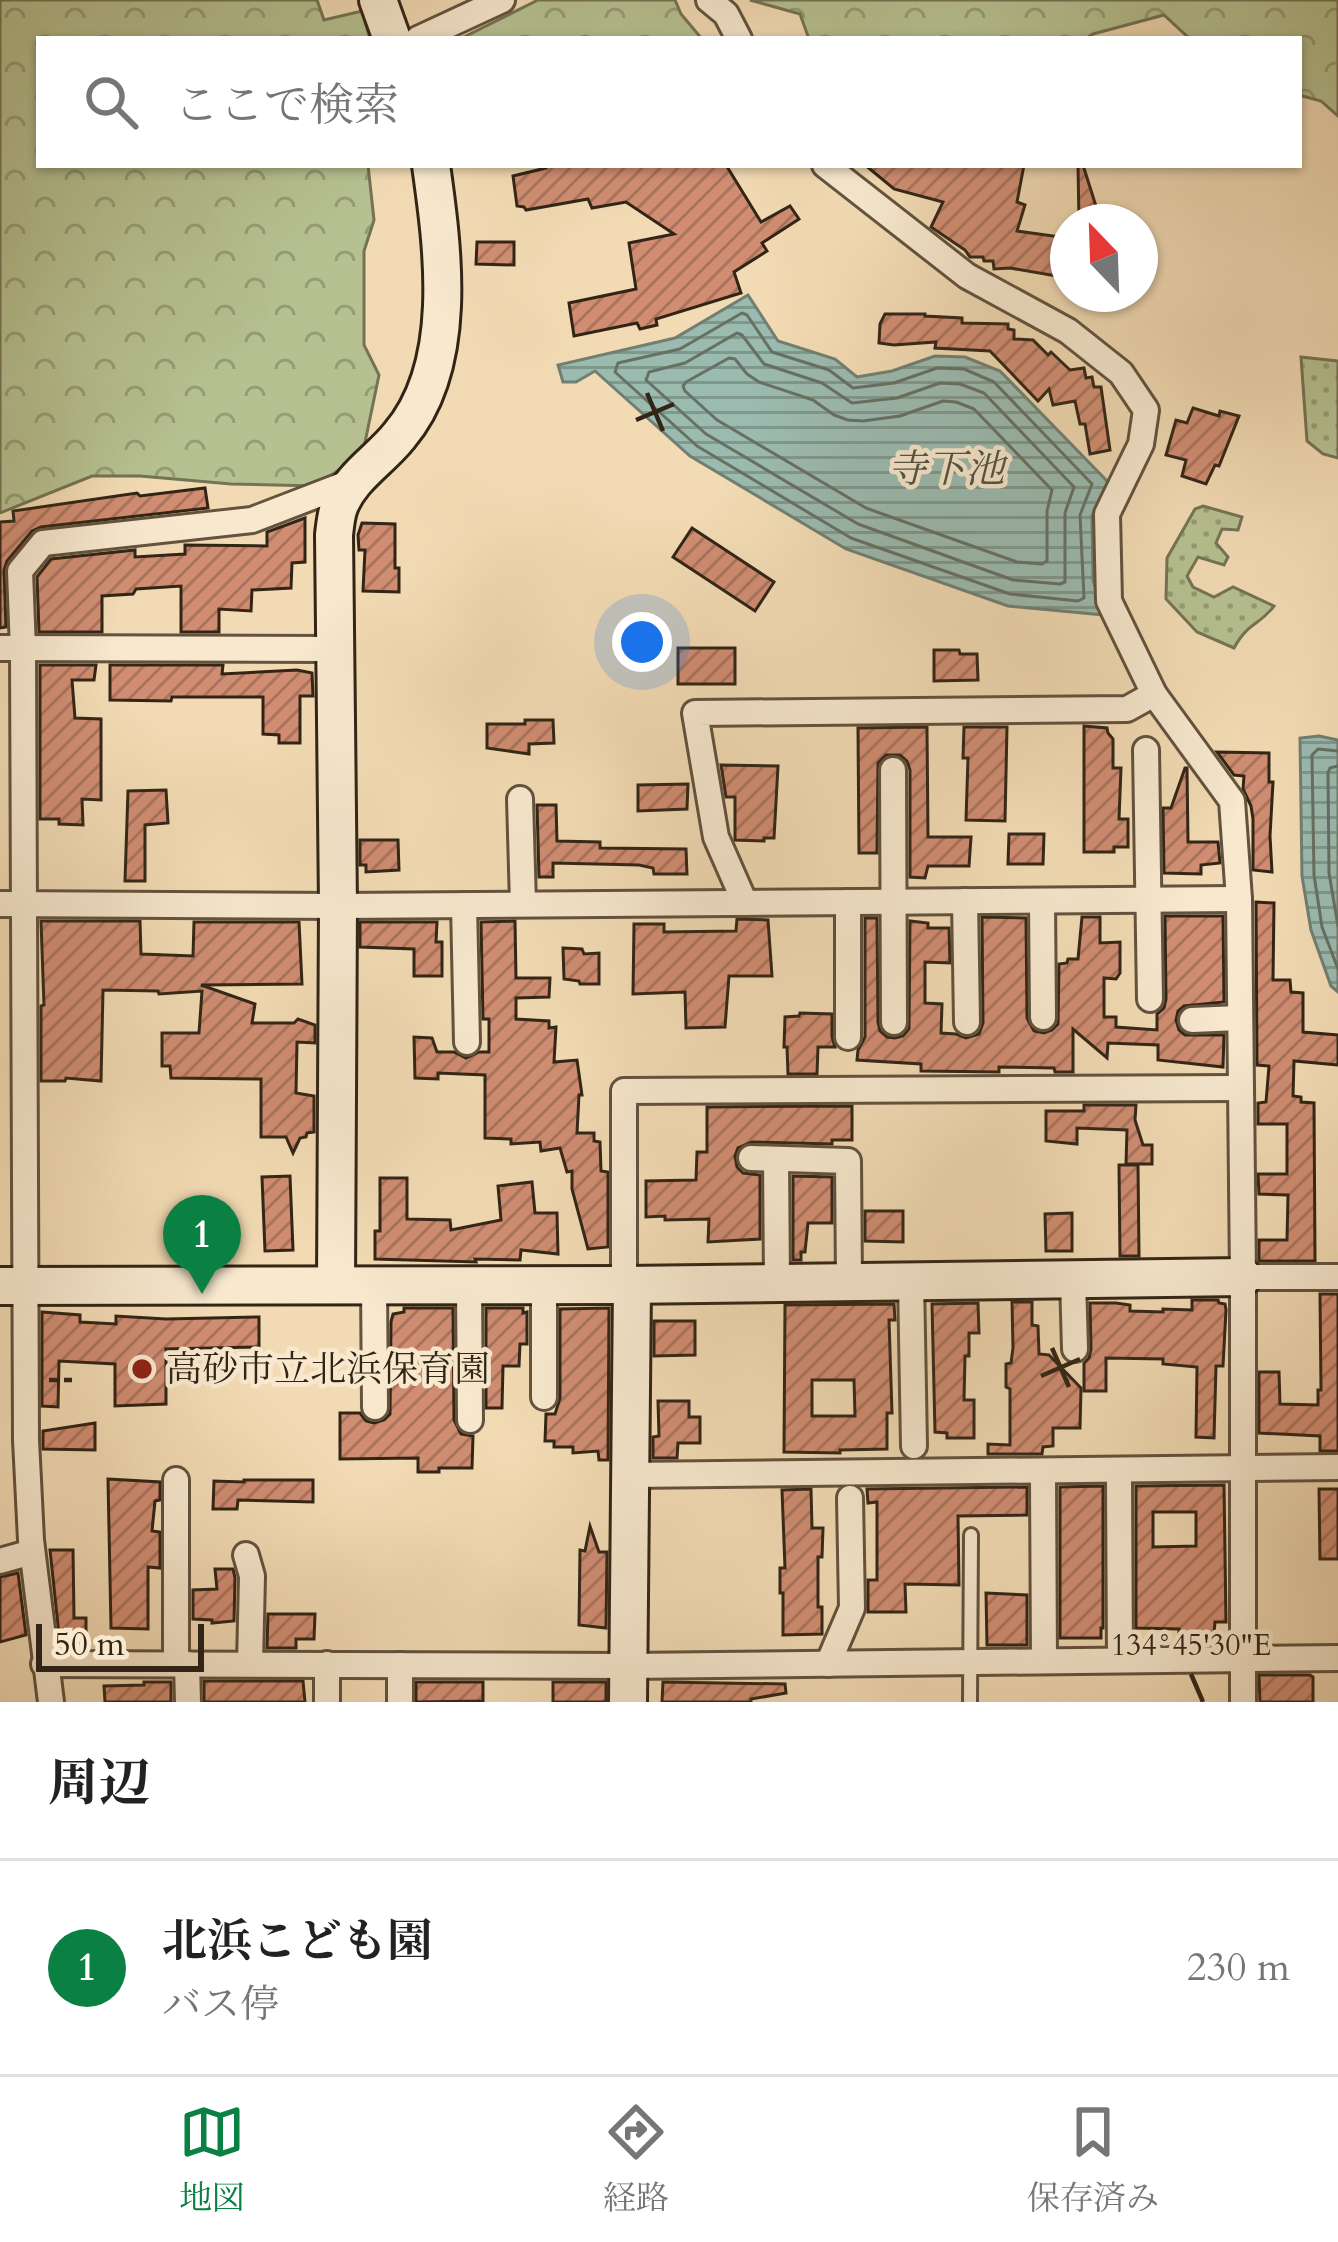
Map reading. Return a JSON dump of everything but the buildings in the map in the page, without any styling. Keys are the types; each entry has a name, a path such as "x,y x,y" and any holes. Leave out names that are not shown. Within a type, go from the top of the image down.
{"street":[{"path":"378,0 391,36"},
{"path":"424,36 502,0"},
{"path":"709,0 726,14 737,36"},
{"path":"336,1284 334,535 339,507 356,480 400,435 423,401 440,349 441,255 431,168"},
{"path":"829,168 967,276 1068,331 1121,373 1146,410 1141,444 1107,514 1109,601 1154,694 1232,800 1239,899 1244,1702"},
{"path":"51,1702 13,1439 12,649 20,571 44,544 252,520 356,480"},
{"path":"12,649 334,649"},
{"path":"745,903 716,838 695,712 1127,709 1154,694"},
{"path":"1147,750 1134,803 1148,900 1150,999"},
{"path":"893,770 894,1022"},
{"path":"520,799 523,904"},
{"path":"12,904 1239,899"},
{"path":"1042,901 1043,1017"},
{"path":"848,902 848,1037"},
{"path":"965,902 968,1022"},
{"path":"464,905 468,1041"},
{"path":"1192,1019 1239,1018"},
{"path":"628,1684 624,1090 1239,1088"},
{"path":"777,1282 764,1158 848,1161 849,1280"},
{"path":"13,1286 1338,1277"},
{"path":"1073,1279 1075,1349"},
{"path":"911,1280 914,1446"},
{"path":"374,1284 375,1407"},
{"path":"469,1284 470,1420"},
{"path":"538,1383 544,1285"},
{"path":"630,1475 1338,1467"},
{"path":"1043,1478 1044,1661"},
{"path":"1119,1479 1120,1660"},
{"path":"176,1480 182,1664 188,1702"},
{"path":"828,1664 852,1608 862,1524 850,1498"},
{"path":"0,1561 32,1552"},
{"path":"246,1556 252,1576 250,1664"},
{"path":"44,1664 400,1665 628,1684 828,1664 1338,1658"},
{"path":"327,1664 327,1702"},
{"path":"400,1665 400,1702"}],"lane":[{"path":"970,1702 971,1535"}],"green space":[{"path":"0,0 317,0 324,20 362,11 369,36 36,36 36,168 368,168 374,220 364,251 364,345 379,375 363,452 317,486 92,476 0,513"},
{"path":"538,0 675,0 699,36 466,36"},
{"path":"750,0 1338,0 1338,116 1321,101 1302,96 1302,36 1187,36 1164,15 1090,36 808,36 800,14"},
{"path":"1301,357 1338,361 1338,458 1323,454 1307,441"},
{"path":"1203,506 1242,517 1238,530 1222,529 1216,543 1228,557 1224,565 1198,557 1187,576 1193,587 1214,597 1233,587 1274,606 1234,648 1197,632 1166,599 1167,558 1195,509"}],"water":[{"name":"寺下池","path":"748,295 778,341 835,359 857,377 935,356 965,357 1000,371 1108,482 1092,516 1093,580 1104,615 1008,606 846,549 690,456 595,371 576,382 563,382 558,365 675,338"},
{"path":"1300,738 1338,740 1338,992 1331,986 1311,930 1302,876"}],"place":[{"name":"北浜こども園","path":"202,1294"},
{"name":"高砂市立北浜保育園","path":"142,1369"}]}
